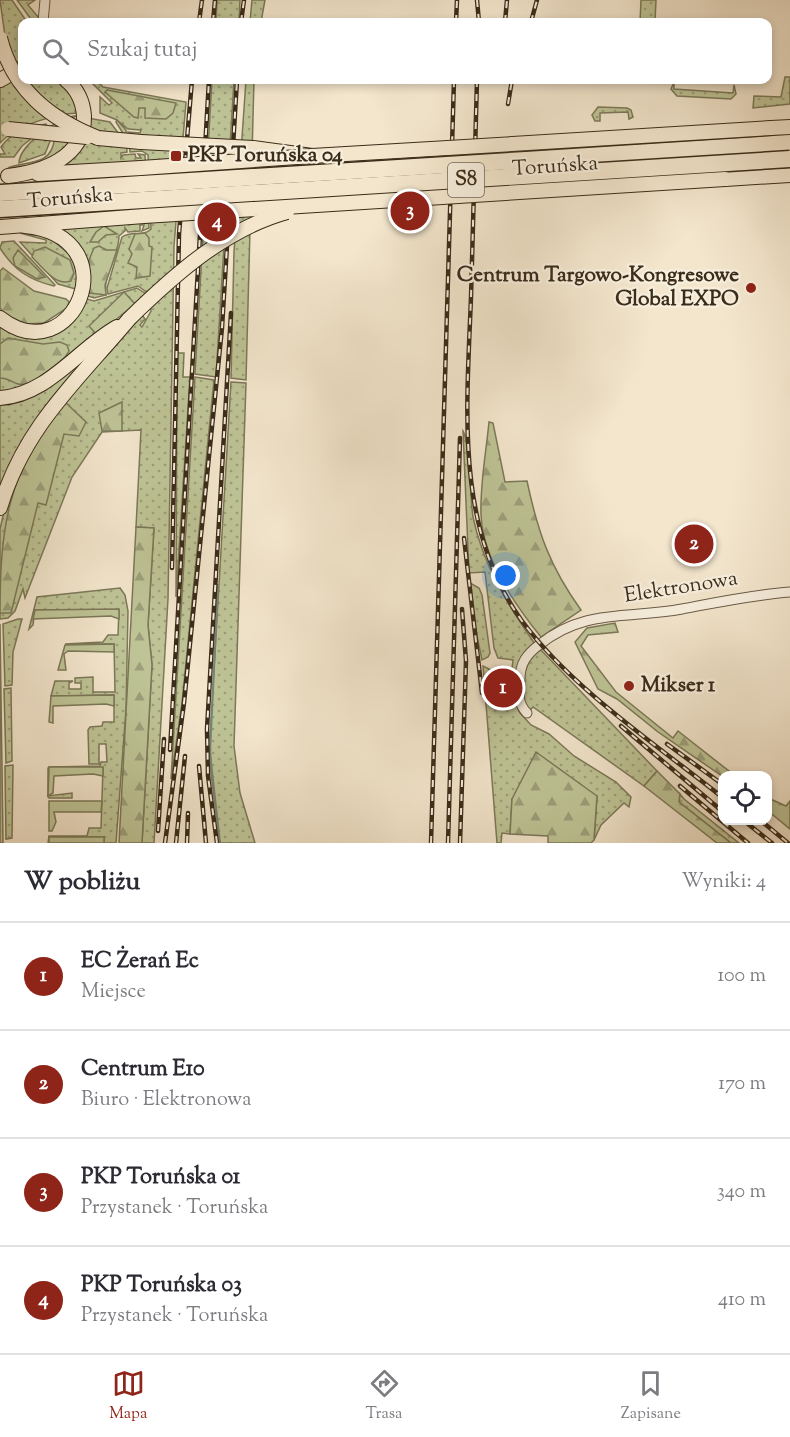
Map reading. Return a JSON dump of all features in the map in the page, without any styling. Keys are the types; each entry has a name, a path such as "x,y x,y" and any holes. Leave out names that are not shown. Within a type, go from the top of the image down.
{"highway":[{"name":"Toruńska","path":"143,192 790,143"},
{"name":"Toruńska","path":"4,193 143,192 790,159"}],"main road":[{"path":"0,38 12,70 18,79"},
{"path":"0,80 18,70"},
{"path":"22,84 32,99 52,114 98,138"},
{"path":"4,193 38,170 62,159 79,140 84,116 78,93 70,84"},
{"name":"Toruńska","path":"4,227 25,226 143,192 312,156 790,127"},
{"path":"0,128 98,138 271,149 312,156"},
{"name":"Toruńska","path":"4,193 143,192 337,204 790,175"},
{"path":"0,508 11,476 37,427 129,319 175,277 243,229 276,215 337,204"},
{"path":"0,318 17,328 43,330 69,318 83,294 82,265 71,246 55,234 25,226"},
{"path":"6,397 44,383 96,341 129,319"}],"street":[{"path":"43,18 45,0"},
{"name":"Elektronowa","path":"527,713 519,701 521,671 526,656 549,636 578,621 682,609 747,595 790,592"}],"green space":[{"path":"0,0 12,0 24,18 18,18 18,66 15,67 5,36"},
{"path":"17,0 35,0 28,5 39,18 30,18"},
{"path":"217,0 240,0 239,18 216,18"},
{"path":"252,0 265,0 262,18 250,18"},
{"path":"641,0 656,0 655,18 640,18"},
{"path":"785,77 790,77 790,104 753,108 754,96 781,97"},
{"path":"4,81 18,81 18,84 65,84 70,89 78,113 36,122 16,131 0,143 0,85"},
{"path":"93,84 186,102 174,246 168,599 154,843 142,843 152,665 148,625 154,528 136,527 141,430 102,432 72,477 25,598 23,589 15,611 8,618 0,619 0,529 5,507 37,434 142,315 145,319 140,325 142,327 151,311 149,294 138,286 108,294 107,288 122,237 145,233 151,229 148,155 142,151 130,152 128,132 140,133 141,130 128,129 117,120 100,113 100,97 109,105 112,103"},
{"path":"212,84 234,84 216,377 195,374"},
{"path":"246,84 254,84 246,380 231,378 234,252"},
{"path":"674,84 674,89 733,93 734,85 736,94 731,99 677,96 671,89"},
{"path":"107,90 176,103 173,113 166,119 145,118 145,108 139,108 138,118 105,92"},
{"path":"598,107 627,108 631,110 633,117 629,119 628,112 600,113 600,121 595,121 592,115"},
{"path":"76,116 56,126 45,154 19,163 21,156 33,140 51,126"},
{"path":"88,118 110,122 119,134 124,135 117,120 126,130 127,152 121,153 121,158 123,155 135,154 136,158 141,158 138,154 145,155 149,228 142,231 144,225 140,225 140,231 128,232 125,228 119,236 108,273 106,295 94,298 88,296 90,278 50,228 144,221 141,161 55,168"},
{"path":"80,119 63,153 28,166 8,168 44,158 50,153 62,124"},
{"path":"46,124 47,126 22,146 14,157 0,157 0,154 5,154 1,147 10,137 27,128"},
{"path":"104,226 117,234 106,235 98,242 90,242 96,232"},
{"path":"20,233 49,237 76,260 79,290 58,284 20,242 46,243 46,240"},
{"path":"145,233 149,238 149,246 152,247 150,276 136,278 137,267 128,263 132,254 129,249 135,234"},
{"path":"14,241 54,286 37,281 23,273 11,262 0,248 2,242"},
{"path":"99,246 106,250 117,250 105,285 106,295 89,293 89,260 94,248"},
{"path":"45,247 70,260 74,273 71,281 55,279 32,257 34,251"},
{"path":"18,250 45,277 37,279 15,266 13,258"},
{"path":"3,268 34,291 66,299 69,302 67,308 44,323 26,324 6,315 0,308 0,271"},
{"path":"137,288 146,294 46,376 11,401 113,333 0,494 0,323 12,331 74,318 87,299 94,301"},
{"path":"124,292 135,304 97,335 89,326"},
{"path":"8,338 43,344 60,342 67,345 69,351 46,374 31,382 18,384 0,378 0,344"},
{"path":"177,353 184,353 183,377 190,377 176,597"},
{"path":"195,377 214,380 182,703 171,779"},
{"path":"231,382 246,383 234,746 240,793 255,843 220,843 211,774 210,736"},
{"path":"122,402 122,431 102,431 99,413"},
{"path":"66,403 86,422 79,436 64,434 46,505 38,503 11,613 0,613 2,554 11,501 19,476 31,452 46,427"},
{"path":"489,422 493,423 505,482 527,481 546,549 561,579 581,610 541,637 502,580 487,547 481,514 481,491"},
{"path":"463,431 467,446 473,517 477,535 497,584 535,644 516,683 516,704 520,713 531,725 549,734 574,756 616,782 631,797 629,807 624,803 601,825 594,840 597,796 512,799 510,834 502,833 501,843 497,843 483,666 491,670 492,705 508,704 513,660 498,658 494,648 485,572 469,573"},
{"path":"136,527 154,528 148,625 152,665 142,843 119,843"},
{"path":"470,583 479,588 482,595 490,653 482,660 474,622"},
{"path":"120,588 125,595 128,611 126,709 116,843 104,843 104,837 50,837 48,843 49,836 87,836 89,828 101,828 103,768 49,768 48,796 49,767 100,766 101,762 107,762 106,744 99,744 99,764 89,764 88,730 90,727 102,726 103,722 114,722 114,695 51,696 55,681 73,681 69,683 69,689 81,689 81,683 75,683 75,678 93,677 93,692 115,692 114,644 65,644 103,642 108,635 118,635 119,610 35,610 33,625 29,629 37,597"},
{"path":"119,609 119,619 111,616 33,619 35,610"},
{"path":"22,619 13,652 12,685 5,686 3,624"},
{"path":"615,623 618,632 588,635 581,646 616,692 673,738 678,731 729,771 718,771 718,773 658,732 617,699 598,689 575,642 587,628"},
{"path":"0,624 3,843 0,843"},
{"path":"114,644 114,652 68,651 64,654 66,670 58,670 65,645"},
{"path":"540,649 657,771 644,786 533,707 529,711 523,703 525,674 530,661"},
{"path":"11,688 12,761 6,763 4,689"},
{"path":"114,695 114,706 106,704 53,706 53,723 49,722 51,696"},
{"path":"536,752 597,796 594,840 591,843 548,843 548,836 510,834 512,799"},
{"path":"13,765 12,838 6,839 5,766"},
{"path":"49,767 103,767 103,776 93,774 54,776 53,793 48,796"},
{"path":"657,771 680,794 679,802 731,843 717,843 644,786"},
{"path":"72,793 72,798 49,798 48,796"},
{"path":"680,794 739,843 731,843 679,802"},
{"path":"772,800 786,806 790,801 790,829 772,814"},
{"path":"49,801 102,801 101,812 54,812 56,822 52,831 49,831"},
{"path":"49,837 104,837 104,843 49,843"}],"waterway":[{"path":"218,585 210,753 220,843"}],"railway":[{"path":"200,18 202,0"},
{"path":"213,18 215,0"},
{"path":"242,18 244,0"},
{"path":"456,18 457,0"},
{"path":"477,0 479,18"},
{"path":"505,18 507,0"},
{"path":"532,18 537,0"},
{"path":"172,568 179,234 192,84"},
{"path":"170,750 209,84"},
{"path":"165,843 184,703 222,328 237,84"},
{"path":"431,843 454,84"},
{"path":"477,84 467,423 475,506 485,546 500,585 522,621 542,646 565,670 616,715 718,794"},
{"path":"508,104 511,84"},
{"path":"217,843 208,776 207,729 231,313"},
{"path":"448,843 460,438"},
{"path":"464,538 482,693"},
{"path":"460,843 466,661 462,609"},
{"path":"621,726 718,808"},
{"path":"158,831 164,739"},
{"path":"667,744 718,781"},
{"path":"176,843 185,756"},
{"path":"199,766 206,843"},
{"path":"680,786 748,843"},
{"path":"187,843 188,813"},
{"path":"749,825 772,843"},
{"path":"766,825 788,843"}],"place":[{"name":"PKP Toruńska 04","path":"176,156"},
{"name":"PKP Toruńska 01","path":"410,211"},
{"name":"PKP Toruńska 03","path":"217,222"},
{"name":"Centrum Targowo-Kongresowe Global EXPO","path":"751,288"},
{"name":"Centrum E10","path":"694,544"},
{"name":"Mikser 1","path":"629,686"},
{"name":"EC Żerań Ec","path":"503,688"}]}
